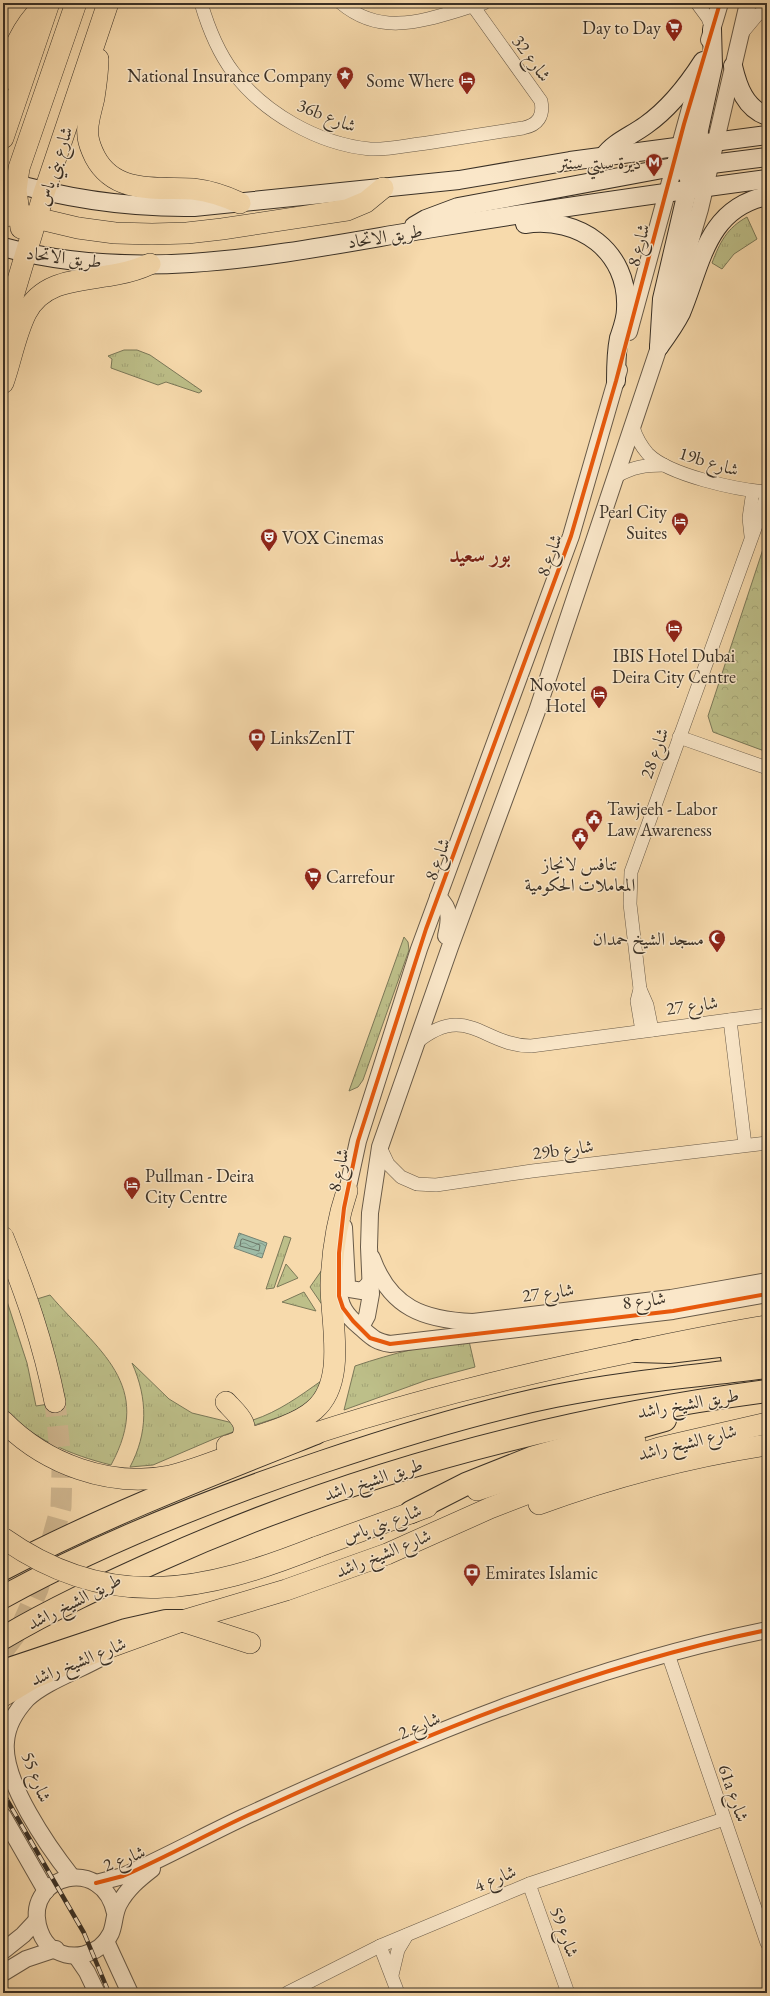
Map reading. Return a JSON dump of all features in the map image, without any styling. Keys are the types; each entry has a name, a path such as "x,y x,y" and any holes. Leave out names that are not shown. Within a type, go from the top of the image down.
{"highway":[{"path":"637,1351 669,1352 767,1340"},
{"path":"591,1390 655,1372 767,1351"},
{"name":"طريق الشيخ راشد","path":"3,1597 67,1563 113,1541 206,1502 253,1485 447,1422 522,1403 591,1390 767,1367"},
{"name":"طريق الشيخ راشد","path":"3,1638 76,1600 176,1553 271,1514 396,1470 517,1437 702,1400 767,1391"},
{"path":"411,1512 452,1490 500,1470 569,1446 668,1419 702,1400"},
{"path":"3,1569 152,1498 316,1433"},
{"path":"3,1671 126,1630 166,1621 182,1621"}],"main road":[{"path":"3,80 20,34 28,22 48,3"},
{"path":"3,138 48,3"},
{"path":"11,205 19,168 76,3"},
{"name":"شارع بني ياس","path":"3,330 27,254 11,205 44,193 108,3"},
{"path":"659,347 662,299 696,188 697,160 713,66 712,30"},
{"path":"96,39 97,78 87,126 88,139 92,150 106,173 120,182 133,186 208,192 221,195 240,203"},
{"path":"604,156 612,147 646,125 672,103 690,81 703,61"},
{"path":"733,66 736,80 745,100 754,109 767,116"},
{"path":"403,233 426,219 458,207 697,160 767,135"},
{"path":"11,205 44,193 103,203 165,208 240,203 459,180 604,156 679,146 697,160 767,157"},
{"path":"667,192 697,160"},
{"name":"طريق الاتحاد","path":"3,247 27,254 84,261 150,264 234,259 667,192 767,179"},
{"path":"11,205 78,228 116,233 187,233 347,210 366,202 383,188"},
{"path":"659,347 680,315 701,255 718,226 745,204 767,196"},
{"path":"477,221 505,227 542,223 563,224 579,230 601,245 615,264 622,278 626,293 624,324 617,352 616,381"},
{"path":"3,383 26,313 36,300 48,289 64,282 118,274 150,264"},
{"path":"128,1478 171,1468 305,1417 324,1400 331,1387 334,1373 331,1285 333,1259 340,1214 345,1200"},
{"path":"3,1237 24,1286 36,1324 55,1402"},
{"path":"3,1421 30,1445 60,1461 87,1472 111,1478 142,1479 170,1475 296,1434 316,1433 450,1393 564,1365 707,1336 767,1326"},
{"path":"226,1402 240,1416 244,1424 244,1434 240,1441"},
{"name":"شارع بني ياس","path":"3,1538 26,1554 64,1572 105,1585 148,1588 190,1586 232,1578 273,1565 411,1512 607,1448 702,1425 767,1413"},
{"name":"شارع الشيخ راشد","path":"3,1696 56,1667 182,1621 293,1588 387,1554 463,1519 515,1498 622,1459 696,1438 767,1423"},
{"path":"436,1532 498,1518 578,1490 684,1460 767,1445"},
{"path":"182,1621 250,1643"}],"street":[{"name":"36b شارع","path":"202,3 217,45 233,72 249,89 286,119 327,139 348,146 371,149 393,148 523,128"},
{"path":"342,3 351,11 367,19 384,24 402,24 478,4"},
{"path":"696,3 708,18 712,30"},
{"path":"679,146 720,3"},
{"path":"697,160 733,66 748,3"},
{"name":"شارع 32","path":"478,4 541,101 541,116 537,122 523,128"},
{"path":"742,33 758,15 767,10"},
{"name":"شارع 8","path":"667,192 616,381 571,536 438,897 365,1117 345,1200 339,1253 339,1296 348,1317 361,1327 370,1338 390,1344 673,1310 767,1294"},
{"name":"شارع 8","path":"361,1327 370,1306 368,1247 370,1213 380,1147 409,1061 534,718 552,661 617,476 659,347"},
{"name":"19b شارع","path":"633,427 642,446 649,455 664,465 723,486 767,492"},
{"name":"19b شارع","path":"617,476 644,465 664,465"},
{"name":"شارع 28","path":"751,536 749,518 753,491"},
{"name":"شارع 28","path":"647,1031 637,1001 640,989 630,904 631,872 751,536 760,518 767,495"},
{"path":"552,661 558,616 579,552 575,540 571,536"},
{"path":"680,733 767,760"},
{"path":"680,733 767,768"},
{"path":"409,1061 408,1043 450,920 449,911 445,903 438,897"},
{"name":"شارع 27","path":"416,1043 428,1034 441,1028 456,1025 478,1029 507,1043 519,1046 767,1016"},
{"path":"730,1020 745,1145"},
{"name":"29b شارع","path":"380,1147 388,1164 401,1177 417,1184 436,1185 532,1171 767,1143"},
{"path":"345,1200 346,1284 356,1291 362,1291 370,1283"},
{"name":"شارع 27","path":"368,1247 384,1282 397,1298 412,1309 430,1317 448,1321 473,1322 671,1298 767,1282"},
{"name":"شارع 2","path":"96,1883 123,1876 170,1855 240,1820 441,1730 558,1688 668,1654 767,1630"},
{"name":"شارع 55","path":"72,1877 53,1853 25,1805 13,1780 7,1758 6,1743 9,1727 17,1712 27,1699 41,1689 88,1666 123,1642"},
{"name":"61a شارع","path":"668,1654 767,1943"},
{"path":"3,1816 46,1891"},
{"name":"شارع 4","path":"287,1993 380,1946 529,1884 724,1819"},
{"name":"شارع 2","path":"115,1913 132,1886 170,1855"},
{"path":"72,1877 84,1878 96,1883 109,1896 115,1913 114,1923 106,1941 93,1952 76,1956 67,1955 56,1949 44,1939 37,1920 37,1910 40,1900 46,1891 58,1882 72,1877"},
{"name":"شارع 59","path":"529,1884 568,1993"},
{"path":"3,1950 23,1935 37,1920"},
{"path":"392,1977 398,1950 407,1935"},
{"path":"106,1941 130,1993"},
{"path":"380,1946 398,1993"},
{"path":"3,1973 31,1957 56,1949"},
{"path":"76,1956 87,1972 97,1993"}],"green space":[{"path":"747,217 757,239 734,254 722,269 712,263 725,236 734,226"},
{"path":"124,350 137,350 150,355 202,391 199,393 166,382 158,385 111,368 112,359 108,356"},
{"path":"767,537 767,752 713,732 708,716"},
{"path":"404,937 408,942 409,950 363,1080 358,1087 349,1091"},
{"path":"284,1236 291,1238 274,1288 266,1289"},
{"path":"286,1264 298,1278 277,1287"},
{"path":"324,1267 323,1306 310,1287"},
{"path":"3,1289 27,1363 36,1406 61,1402 37,1299 50,1295 102,1352 115,1371 124,1390 127,1412 123,1437 111,1465 81,1456 52,1444 26,1428 3,1407"},
{"path":"304,1292 316,1311 282,1302"},
{"path":"469,1341 475,1367 427,1380 344,1410 355,1366 411,1350 439,1344"},
{"path":"132,1363 169,1399 192,1413 233,1423 236,1425 233,1432 153,1465 130,1467 140,1441 144,1416 141,1390"},
{"path":"321,1381 317,1391 303,1406 283,1416 252,1426 253,1420 280,1408"}],"water":[{"path":"239,1233 267,1243 262,1258 234,1248"}],"tunnel":[{"path":"3,1651 21,1627 38,1589 61,1507 62,1470 55,1402"}],"railway":[{"path":"3,1793 84,1933 109,1993"}],"cycle path":[{"path":"720,3 684,124 616,381 571,536 426,929 358,1141 344,1208 339,1253 339,1296 343,1308 353,1321 370,1338 390,1344 673,1311 767,1294"},
{"path":"96,1883 123,1876 242,1818 306,1789 434,1734 499,1709 565,1685 632,1664 767,1630"}],"place":[{"name":"Day to Day","path":"674,42"},
{"name":"National Insurance Company","path":"345,90"},
{"name":"Some Where","path":"467,95"},
{"name":"ديرة سيتي سنتر","path":"654,177"},
{"name":"Pearl City Suites","path":"680,536"},
{"name":"VOX Cinemas","path":"269,552"},
{"name":"IBIS Hotel Dubai Deira City Centre","path":"674,643"},
{"name":"Novotel Hotel","path":"599,709"},
{"name":"LinksZenIT","path":"257,752"},
{"name":"Tawjeeh - Labor Law Awareness","path":"594,833"},
{"name":"تنافس لانجاز المعاملات الحكومية","path":"580,851"},
{"name":"Carrefour","path":"313,891"},
{"name":"مسجد الشيخ حمدان","path":"717,953"},
{"name":"Pullman - Deira City Centre","path":"132,1200"},
{"name":"Emirates Islamic","path":"472,1587"}],"district":[{"name":"بور سعيد","path":"480,554"}]}
